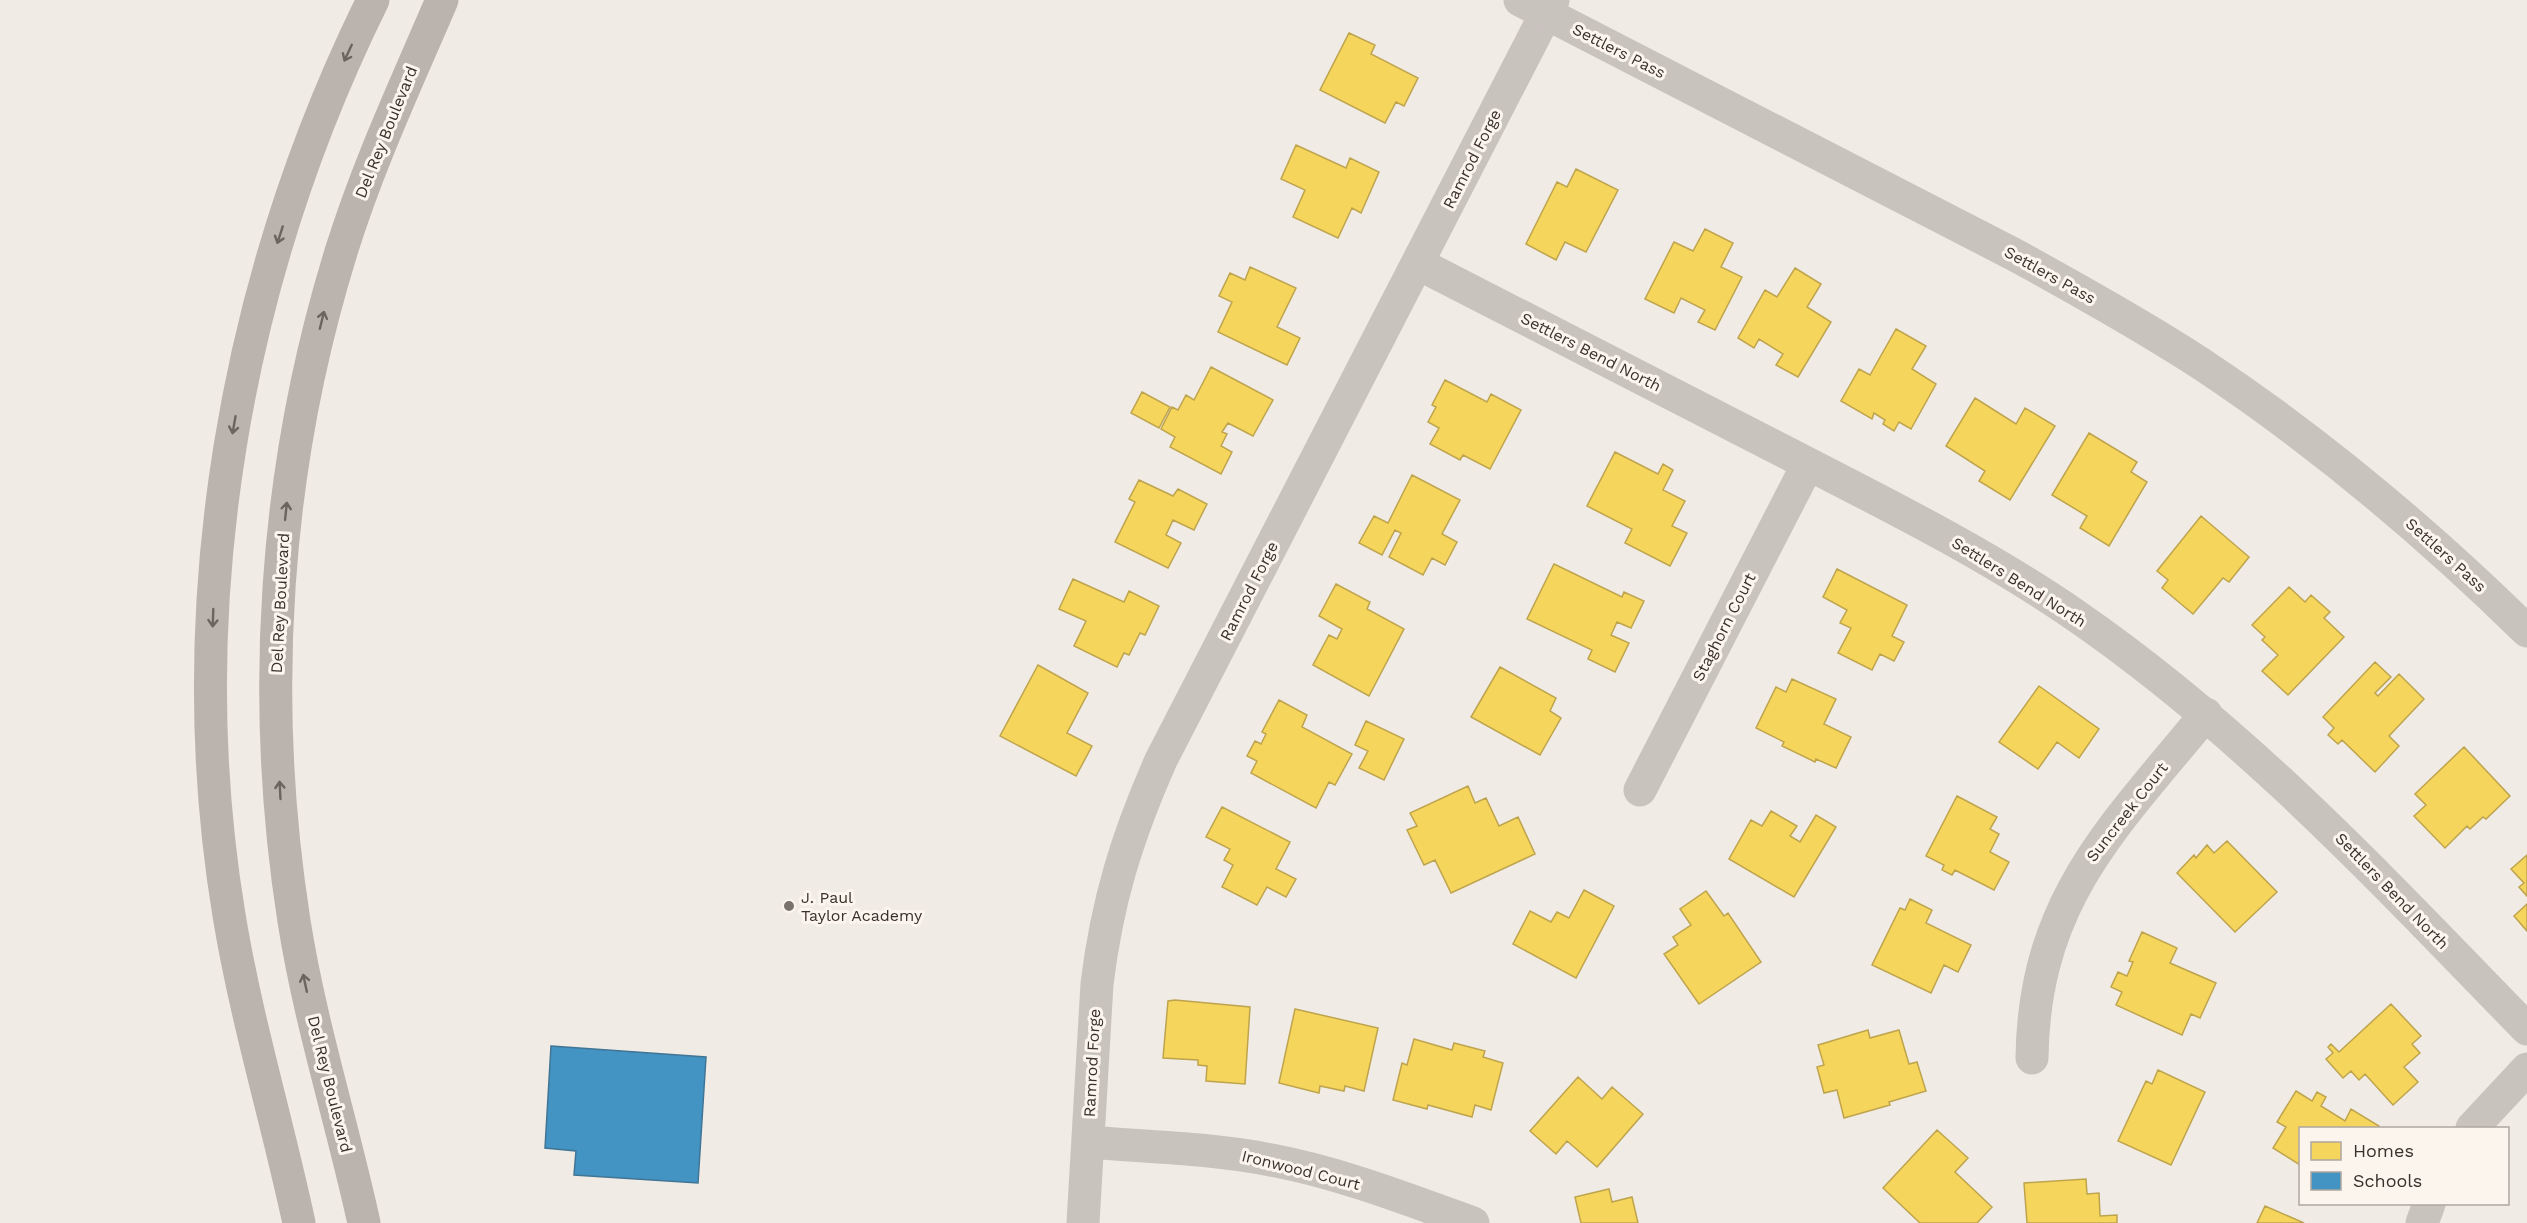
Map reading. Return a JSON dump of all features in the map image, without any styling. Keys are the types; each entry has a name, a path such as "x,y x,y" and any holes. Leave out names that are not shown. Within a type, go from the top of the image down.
{"main road":[{"path":"299,1223 253,1035 225,885 215,792 212,731 214,598 223,496 234,425 260,303 280,234 317,127 340,70 373,0"},
{"name":"Del Rey Boulevard","path":"364,1223 305,983 294,923 286,862 277,749 275,678 277,616 288,492 308,381 324,312 344,242 382,138 442,0"}],"street":[{"name":"Ramrod Forge","path":"1083,1223 1101,947 1108,908 1130,833 1161,760 1419,264 1540,5"},
{"name":"Settlers Pass","path":"1540,5 2015,255 2199,362 2254,400 2363,482 2475,581 2527,631"},
{"name":"Settlers Bend North","path":"1419,264 1955,541 2036,589 2093,628 2206,714 2310,808 2527,1029"},
{"name":"Staghorn Court","path":"1641,790 1808,464"},
{"name":"Suncreek Court","path":"2032,1058 2036,992 2047,952 2065,903 2096,850 2206,714"},
{"path":"2473,1127 2527,1069"},
{"name":"Ironwood Court","path":"1088,1142 1209,1151 1272,1160 1346,1179 1473,1223"},
{"path":"2422,1223 2427,1205"}],"building: Homes":[{"path":"1349,33 1375,45 1371,54 1418,78 1404,106 1396,102 1385,123 1320,90"},
{"path":"1296,145 1346,168 1350,158 1379,172 1361,213 1352,208 1338,238 1293,217 1305,190 1281,179"},
{"path":"1576,169 1618,190 1586,252 1565,242 1556,260 1526,244 1557,182 1567,187"},
{"path":"1705,229 1733,243 1721,267 1742,277 1715,330 1698,322 1705,310 1681,298 1674,313 1645,299 1674,242 1693,251"},
{"path":"1250,267 1296,288 1277,327 1300,338 1287,365 1218,332 1232,302 1219,296 1230,273 1245,280"},
{"path":"1795,268 1821,284 1807,307 1831,322 1798,377 1776,365 1783,354 1759,339 1754,348 1738,338 1765,290 1777,297"},
{"path":"1896,329 1926,346 1912,369 1936,384 1911,429 1899,422 1894,431 1883,424 1885,420 1874,413 1872,419 1841,401 1859,369 1870,375"},
{"path":"1211,367 1273,400 1253,436 1228,423 1222,432 1227,434 1221,446 1232,452 1221,474 1170,447 1175,437 1161,429 1172,407 1178,410 1186,395 1194,400"},
{"path":"1445,380 1487,402 1491,394 1521,410 1490,469 1463,455 1460,460 1430,444 1439,428 1428,422 1436,407 1432,405"},
{"path":"1142,392 1170,407 1159,428 1131,413"},
{"path":"1975,398 2016,424 2025,408 2055,426 2010,500 1979,481 1985,471 1946,446"},
{"path":"2089,433 2137,462 2131,472 2147,482 2109,546 2080,528 2087,516 2052,495"},
{"path":"1615,452 1658,474 1663,464 1673,470 1663,490 1685,501 1672,526 1687,533 1670,566 1625,543 1632,529 1587,506"},
{"path":"1412,475 1460,500 1442,534 1457,542 1445,565 1432,558 1423,575 1389,557 1401,533 1395,530 1382,555 1359,543 1374,516 1388,523"},
{"path":"1139,480 1173,496 1178,489 1207,504 1194,530 1173,520 1166,535 1181,543 1168,568 1115,542 1135,502 1129,499"},
{"path":"2201,516 2249,557 2229,582 2223,578 2193,614 2162,588 2168,580 2157,571"},
{"path":"1554,564 1622,597 1624,592 1644,601 1631,628 1617,622 1611,635 1629,643 1615,672 1588,659 1592,650 1527,619"},
{"path":"1837,569 1907,605 1892,636 1904,642 1894,661 1880,654 1872,670 1838,653 1851,628 1840,623 1847,610 1823,597"},
{"path":"1073,579 1124,602 1129,591 1159,606 1145,635 1140,633 1129,655 1124,653 1117,667 1074,646 1086,621 1059,609"},
{"path":"1336,584 1370,602 1367,609 1404,629 1369,696 1313,665 1329,635 1337,639 1342,629 1319,616"},
{"path":"2289,587 2305,602 2311,595 2330,612 2324,618 2344,637 2288,695 2262,671 2278,655 2262,640 2265,637 2252,625"},
{"path":"2375,662 2391,677 2375,693 2378,696 2399,674 2424,699 2389,736 2399,746 2375,772 2342,740 2338,744 2328,735 2334,728 2323,717"},
{"path":"1038,665 1088,693 1067,733 1092,746 1076,776 1000,736"},
{"path":"1500,667 1556,698 1550,711 1561,718 1540,755 1471,717"},
{"path":"1792,679 1836,699 1824,724 1851,737 1836,768 1816,759 1815,762 1782,746 1784,742 1756,728 1776,687 1786,692"},
{"path":"2039,686 2099,729 2079,758 2057,742 2038,769 1999,742"},
{"path":"1279,700 1307,715 1302,727 1352,754 1335,785 1329,782 1316,808 1251,773 1257,761 1247,756 1255,741 1261,744 1266,734 1262,732"},
{"path":"1366,721 1404,739 1384,780 1359,768 1368,751 1355,745"},
{"path":"2464,747 2510,796 2486,819 2483,817 2470,829 2467,826 2445,848 2414,816 2426,805 2415,794"},
{"path":"1468,786 1475,803 1486,798 1499,826 1518,817 1535,854 1451,893 1435,860 1424,865 1407,830 1417,826 1410,813"},
{"path":"1957,796 1997,817 1990,829 1999,834 1990,852 2009,862 1994,890 1955,870 1952,875 1942,870 1944,865 1926,856"},
{"path":"1222,807 1290,842 1276,869 1296,879 1286,897 1267,887 1257,905 1222,887 1233,865 1224,860 1230,849 1206,837"},
{"path":"1771,811 1797,826 1790,836 1800,842 1816,815 1836,827 1794,897 1729,859 1751,820 1762,826"},
{"path":"2227,841 2277,892 2235,932 2177,873 2194,855 2196,858 2207,845 2214,853"},
{"path":"2527,855 2527,896 2519,887 2524,883 2511,869"},
{"path":"1584,890 1614,906 1576,978 1513,944 1530,911 1551,922 1557,912 1569,918"},
{"path":"1706,891 1724,916 1728,913 1761,962 1699,1004 1664,954 1678,945 1673,937 1691,925 1680,909"},
{"path":"1910,899 1932,910 1926,923 1971,945 1958,972 1944,965 1931,993 1872,965 1900,908 1905,910"},
{"path":"2527,904 2527,931 2514,916"},
{"path":"2142,932 2177,948 2170,963 2216,983 2200,1018 2191,1014 2182,1035 2116,1005 2122,992 2111,987 2118,972 2127,976 2133,962 2129,961"},
{"path":"1168,1001 1250,1007 1245,1084 1206,1081 1207,1066 1198,1065 1198,1060 1163,1058"},
{"path":"2391,1004 2421,1036 2412,1044 2420,1053 2404,1067 2418,1082 2393,1105 2365,1074 2359,1080 2351,1071 2343,1078 2326,1059 2333,1053 2328,1047 2331,1044 2339,1052"},
{"path":"1295,1009 1378,1028 1364,1091 1345,1086 1344,1091 1320,1086 1319,1093 1279,1083"},
{"path":"1868,1030 1870,1038 1899,1030 1909,1064 1917,1062 1926,1091 1889,1102 1890,1105 1844,1118 1837,1090 1824,1093 1817,1067 1824,1065 1818,1045"},
{"path":"1414,1039 1452,1050 1454,1043 1485,1051 1483,1057 1503,1063 1491,1110 1475,1105 1472,1117 1428,1105 1427,1109 1393,1100 1402,1063 1407,1065"},
{"path":"2158,1070 2205,1092 2171,1165 2118,1141 2146,1081 2152,1084"},
{"path":"1578,1077 1602,1099 1612,1087 1643,1114 1597,1167 1567,1141 1556,1154 1530,1131"},
{"path":"2296,1091 2312,1101 2317,1092 2326,1097 2321,1106 2345,1121 2351,1109 2379,1126 2299,1127 2299,1164 2273,1148 2286,1127 2277,1122"},
{"path":"1937,1130 1968,1158 1955,1172 1992,1207 1977,1223 1920,1223 1883,1188"},
{"path":"2086,1179 2087,1194 2099,1193 2100,1216 2117,1215 2117,1223 2027,1223 2024,1183"},
{"path":"1609,1189 1612,1202 1632,1197 1638,1223 1581,1223 1575,1197"},
{"path":"2265,1206 2304,1223 2257,1223"}],"building: Schools":[{"path":"551,1046 706,1057 698,1183 574,1175 576,1151 545,1148"}],"place":[{"name":"J. Paul Taylor Academy","path":"789,906"}]}
